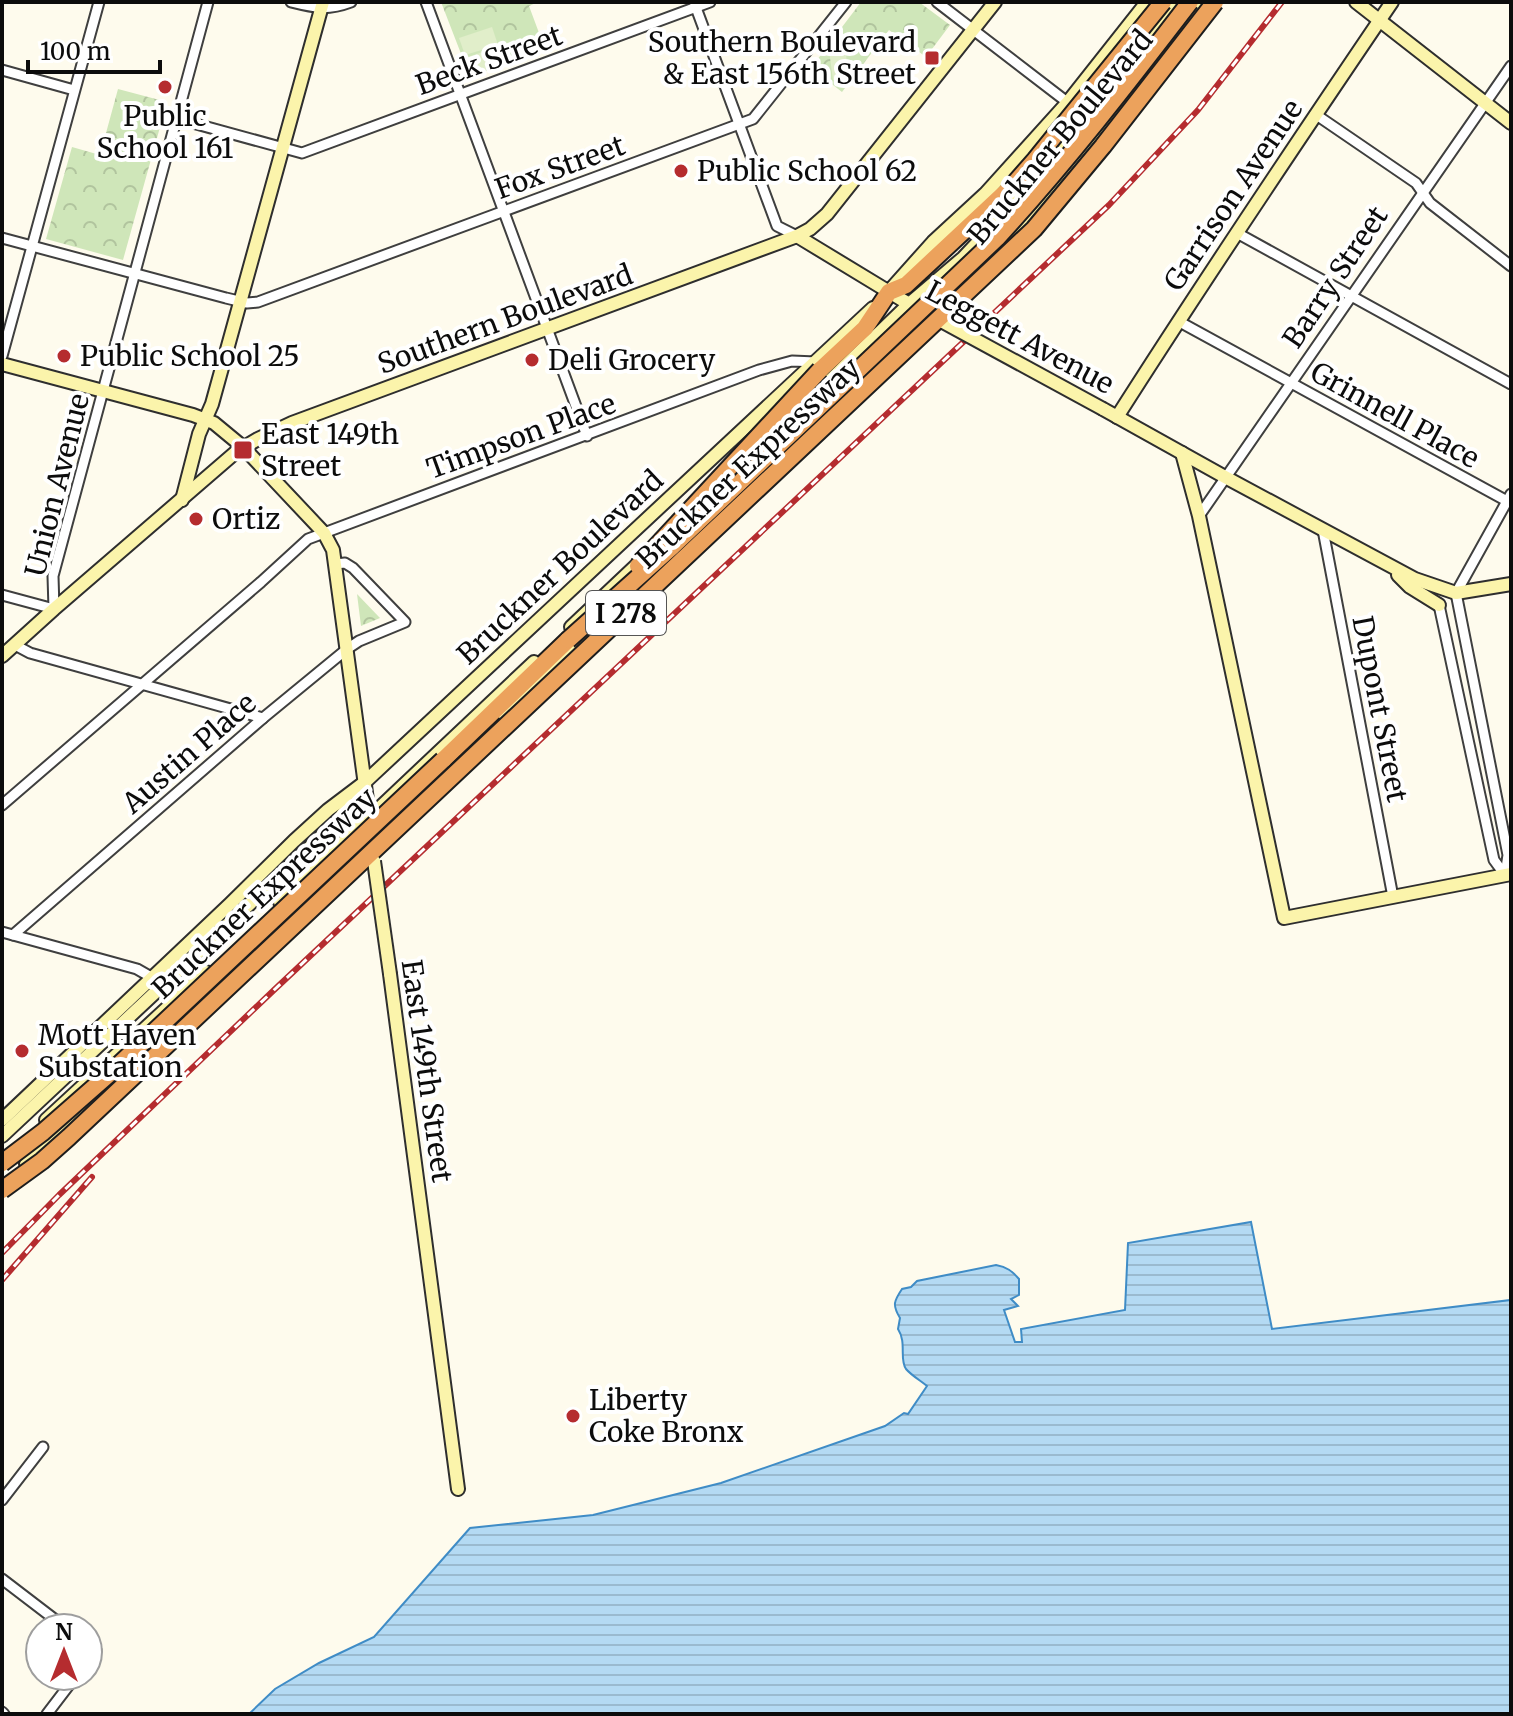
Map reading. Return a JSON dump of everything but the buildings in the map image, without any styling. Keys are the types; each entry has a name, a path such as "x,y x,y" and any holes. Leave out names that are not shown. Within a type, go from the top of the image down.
{"highway":[{"path":"568,640 818,366 865,328 889,292 906,285 1013,185 1163,2"},
{"name":"Bruckner Expressway","path":"2,1162 43,1132 108,1075 997,238 1048,183 1190,2"},
{"name":"Bruckner Expressway","path":"2,1190 69,1137 1034,229 1215,2"}],"main road":[{"name":"Southern Boulevard","path":"2,656 243,447 292,423 810,229 827,214 995,2"},
{"name":"Bruckner Boulevard","path":"889,292 933,242 985,194 1068,102 1147,2"},
{"name":"Bruckner Boulevard","path":"2,1162 756,454 909,304 963,258 1026,191 1176,2"},
{"name":"Bruckner Boulevard","path":"2,1184 32,1160 461,751 699,535 1022,226 1104,130 1203,2"},
{"path":"1356,2 1511,123"},
{"name":"Garrison Avenue","path":"1117,417 1392,2"},
{"path":"182,500 199,434 212,404 241,302 322,6"},
{"name":"Leggett Avenue","path":"797,236 909,304 1387,565 1415,579 1456,593"},
{"name":"East 149th Street","path":"2,364 206,419 243,447 330,542 365,782 458,1489"},
{"name":"Bruckner Boulevard","path":"2,1120 305,831 365,782 711,458 818,366"},
{"path":"1182,453 1199,516 1284,918 1508,875"},
{"path":"1387,565 1410,587 1439,605"},
{"path":"1456,593 1511,584"},
{"name":"Bruckner Boulevard","path":"2,1136 337,822 365,782"},
{"path":"100,1069 160,1038"}],"street":[{"path":"2,356 99,2"},
{"name":"Union Avenue","path":"54,609 53,576 208,2"},
{"path":"291,2 337,7 351,2"},
{"path":"426,2 587,436"},
{"name":"Beck Street","path":"178,119 302,153 710,2"},
{"name":"Fox Street","path":"241,302 258,302 753,119 846,2"},
{"path":"937,2 1104,130"},
{"name":"Leggett Avenue","path":"695,5 777,226 797,236"},
{"name":"Barry Street","path":"1199,516 1511,66"},
{"path":"2,70 74,90"},
{"path":"1315,114 1416,183 1430,203 1511,266"},
{"path":"1237,233 1511,384"},
{"path":"2,238 241,302"},
{"name":"Grinnell Place","path":"1178,321 1509,498"},
{"name":"Timpson Place","path":"4,800 308,539 759,370 792,361 818,366"},
{"path":"1508,875 1509,857 1456,593 1509,498"},
{"name":"Dupont Street","path":"1323,530 1393,897"},
{"name":"Austin Place","path":"13,935 347,649 405,622 353,568 345,563 335,564"},
{"path":"2,595 54,609"},
{"path":"1439,605 1494,860 1508,875"},
{"path":"15,645 30,653 263,718"},
{"path":"2,932 137,969 151,977"},
{"path":"2,1500 43,1447"},
{"path":"2,1579 45,1612"},
{"path":"47,1714 64,1692"}],"green space":[{"path":"441,2 538,2 529,6 545,49 470,77"},
{"path":"861,2 919,2 950,25 926,57 889,30 842,92 811,68"},
{"path":"492,27 498,45 465,55 459,38"},
{"path":"500,46 506,63 473,74 468,57"},
{"path":"845,48 849,77 833,80 829,50"},
{"path":"118,89 167,102 123,260 46,239 72,147 100,155"},
{"path":"357,594 380,618 361,626"}],"water":[{"path":"1251,1222 1272,1329 1511,1300 1511,1714 249,1714 275,1689 319,1663 374,1637 470,1528 593,1515 721,1483 885,1426 904,1413 908,1414 927,1386 904,1365 898,1329 900,1318 895,1303 902,1289 911,1287 917,1281 996,1265 1009,1270 1019,1279 1019,1295 1011,1299 1018,1306 1004,1310 1015,1342 1022,1342 1021,1329 1125,1310 1128,1243"}],"railway":[{"path":"2,1253 274,990 1109,205 1198,110 1282,2"},
{"path":"2,1280 92,1177"}],"place":[{"name":"Southern Boulevard & East 156th Street","path":"932,58"},
{"name":"Public School 161","path":"165,87"},
{"name":"Public School 62","path":"681,171"},
{"name":"Public School 25","path":"64,356"},
{"name":"Deli Grocery","path":"532,360"},
{"name":"East 149th Street","path":"243,450"},
{"name":"Ortiz","path":"196,519"},
{"name":"Mott Haven Substation","path":"22,1051"},
{"name":"Liberty Coke Bronx","path":"573,1416"}]}
